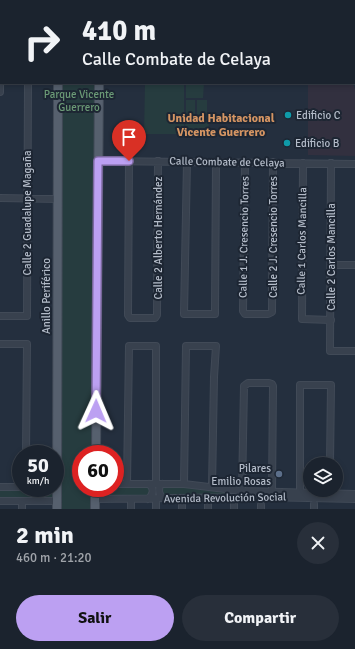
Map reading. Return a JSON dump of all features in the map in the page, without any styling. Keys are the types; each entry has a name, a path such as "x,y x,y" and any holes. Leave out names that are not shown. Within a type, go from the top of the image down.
{"main road":[{"path":"96,445 99,84"},
{"name":"Anillo Periférico","path":"56,445 58,199 57,85"},
{"path":"95,499 95,509"}],"street":[{"path":"0,65 0,92"},
{"name":"Calle 2 Guadalupe Magaña","path":"0,316 27,316 28,84"},
{"name":"Calle Combate de Celaya","path":"98,161 355,164"},
{"name":"Calle 2 Alberto Hernández","path":"129,161 128,315 130,318 155,318 157,315 158,161"},
{"path":"188,162 184,314 215,314 216,162"},
{"name":"Calle 1 J. Cresencio Torres","path":"243,311 245,162"},
{"name":"Calle 2 J. Cresencio Torres","path":"243,311 247,314 268,314 272,312 274,162"},
{"name":"Calle 1 Carlos Mancilla","path":"303,163 302,319 331,320"},
{"name":"Calle 2 Carlos Mancilla","path":"331,163 330,351 355,351"},
{"path":"0,198 58,199"},
{"path":"331,265 355,265"},
{"path":"0,344 27,344 26,445"},
{"path":"127,484 129,346 156,346 156,484 153,488 152,496 148,499"},
{"path":"184,484 186,346 216,346 212,487"},
{"path":"242,491 244,386 248,383 269,383 273,386 272,492"},
{"path":"300,492 300,385 331,385 330,457"},
{"name":"Avenida Revolución Social","path":"127,484 184,484 242,491 303,492"},
{"path":"156,484 160,486 160,496 164,499"},
{"path":"3,487 0,493 2,497 8,501"},
{"name":"Avenida Revolución Social","path":"343,493 355,494"},
{"path":"208,498 208,509"},
{"path":"234,498 234,509"},
{"name":"Avenida Revolución Social","path":"95,499 355,498"},
{"path":"131,499 131,509"},
{"path":"156,499 156,509"},
{"path":"182,499 182,509"},
{"path":"0,501 22,501 57,505"},
{"path":"22,501 22,509"}],"shaded area":[{"path":"308,84 353,84 355,89 355,156 308,155"}],"green space":[{"name":"Parque Vicente Guerrero","path":"62,84 97,84 91,445 72,445 72,497 91,497 91,509 62,509 62,497 64,497 64,445 62,445"},
{"path":"145,84 184,84 184,134 144,134"},
{"path":"186,84 204,84 203,98 186,98"},
{"path":"186,100 195,100 195,118 186,118"},
{"path":"197,100 207,100 207,118 197,118"},
{"path":"185,119 209,120 208,135 186,135"},
{"path":"183,484 252,494 124,497 124,485"},
{"path":"0,485 12,487 12,497 54,497 54,498 0,499"}],"place":[{"name":"Edificio C","path":"288,115"},
{"name":"Edificio B","path":"287,143"},
{"name":"Pilares Emilio Rosas","path":"279,474"}],"district":[{"name":"Unidad Habitacional Vicente Guerrero","path":"221,125"}],"route":[{"path":"96,411 98,161 129,161"}]}
